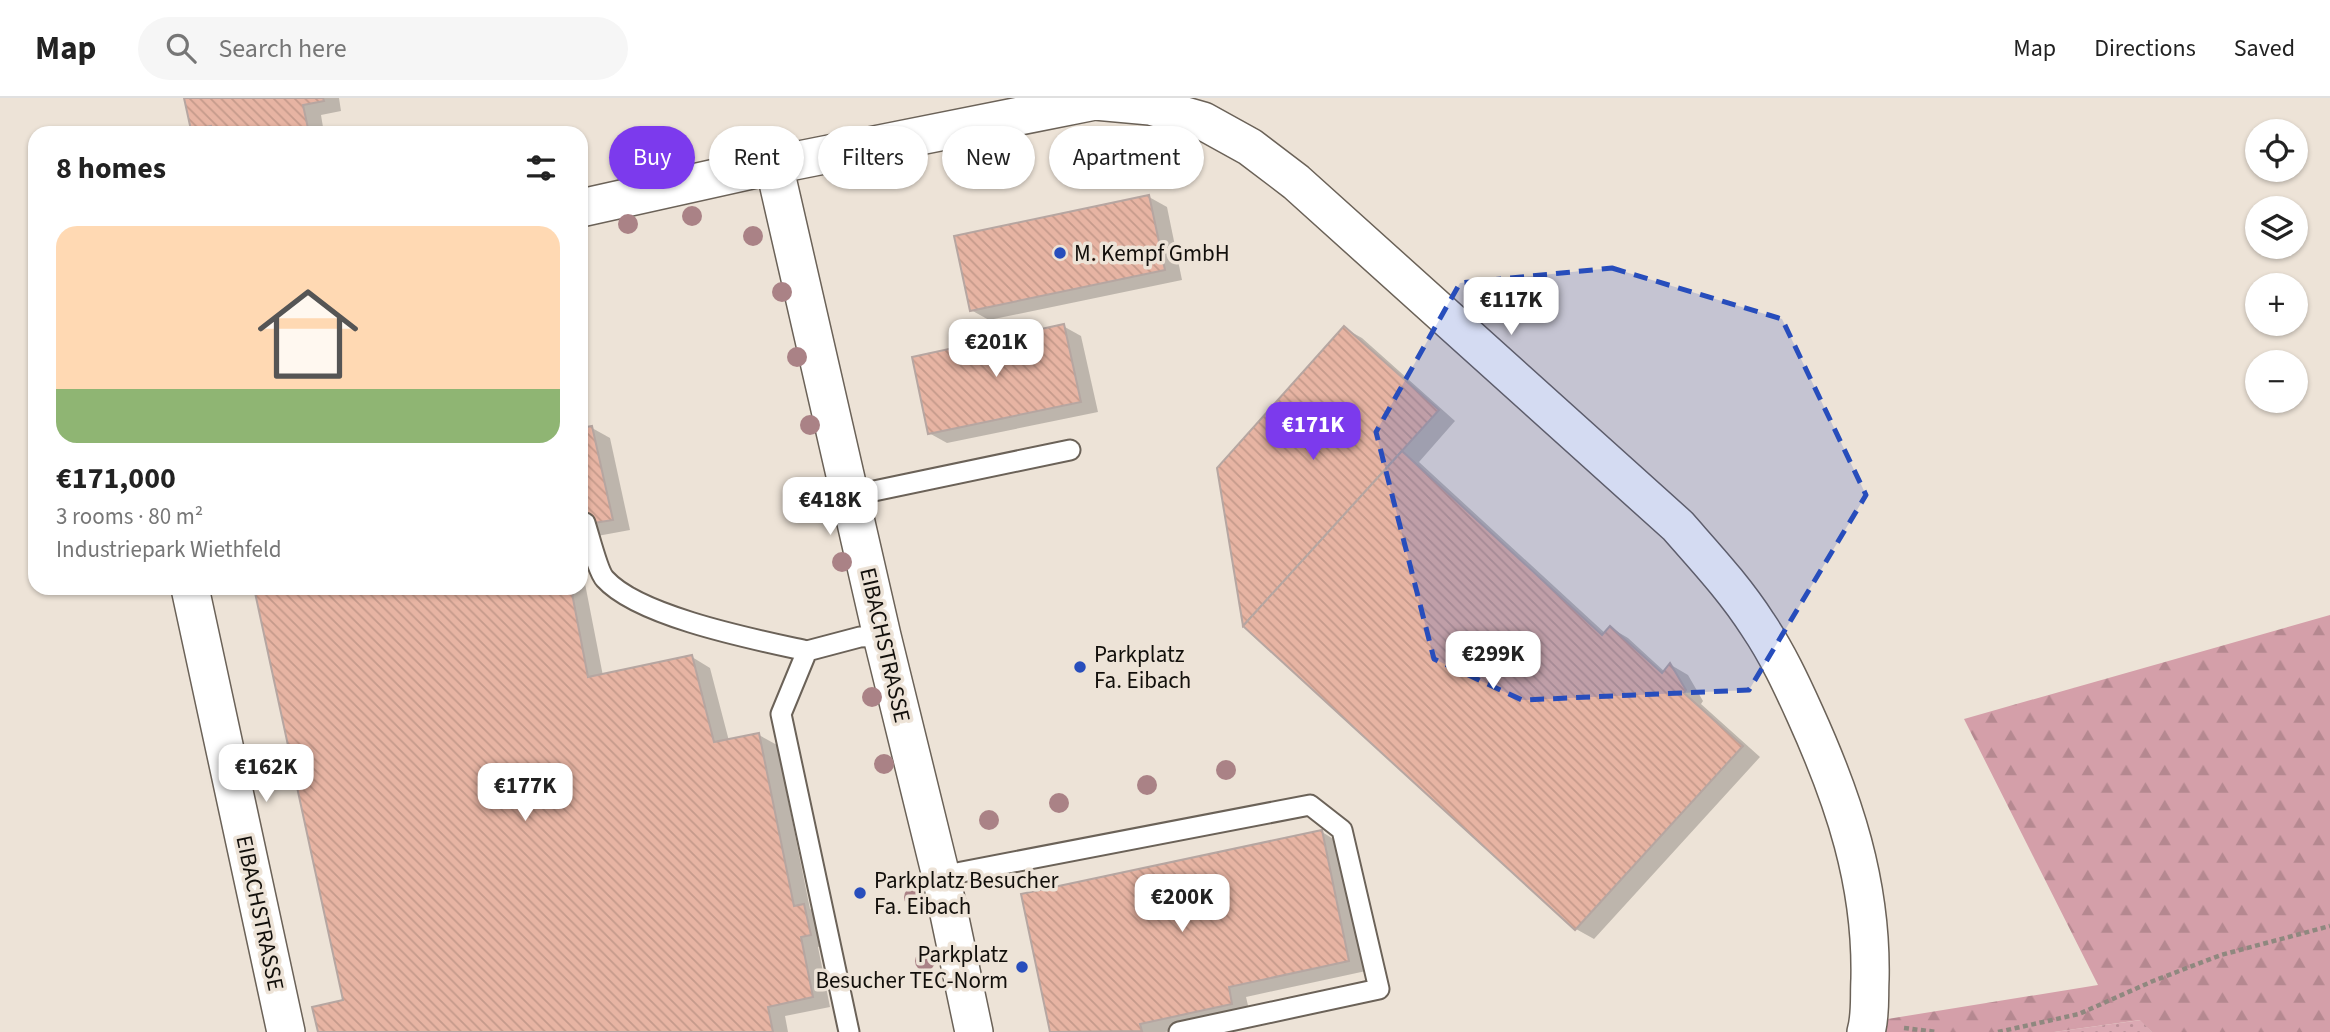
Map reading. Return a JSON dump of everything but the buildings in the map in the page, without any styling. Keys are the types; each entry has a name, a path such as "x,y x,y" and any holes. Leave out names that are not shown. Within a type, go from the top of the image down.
{"street":[{"path":"804,159 1095,101 1150,106 1203,121 1250,148 1296,182 1678,526 1732,587 1759,626 1783,667 1825,758 1853,837 1866,901 1870,951 1869,1022 1866,1032"},
{"path":"588,206 709,179"},
{"name":"EIBACHSTRASSE","path":"780,189 882,636 941,876 974,1032"},
{"name":"EIBACHSTRASSE","path":"192,595 286,1032"}],"lane":[{"path":"850,496 1070,450"},
{"path":"588,532 603,578 631,597 669,614 737,636 807,651 860,637 882,636"},
{"path":"807,651 781,715 849,1032"},
{"path":"941,876 1310,805 1342,831 1379,989 1179,1032"}],"path":[{"path":"1998,1032 2079,1014 2221,955 2330,926"}],"highlighted area":[{"path":"1612,268 1782,319 1866,495 1749,690 1522,700 1434,659 1376,432 1460,283"}],"shaded area":[{"path":"2141,1020 2152,1032 2054,1032"}],"green space":[{"path":"2330,615 2330,1032 2152,1032 2140,1020 2054,1032 1855,1032 1869,1022 2098,985 1964,719"}],"place":[{"name":"M. Kempf GmbH","path":"1060,253"},
{"name":"Parkplatz Fa. Eibach","path":"1080,667"},
{"name":"Parkplatz Besucher Fa. Eibach","path":"860,893"},
{"name":"Parkplatz Besucher TEC-Norm","path":"1022,967"}]}
